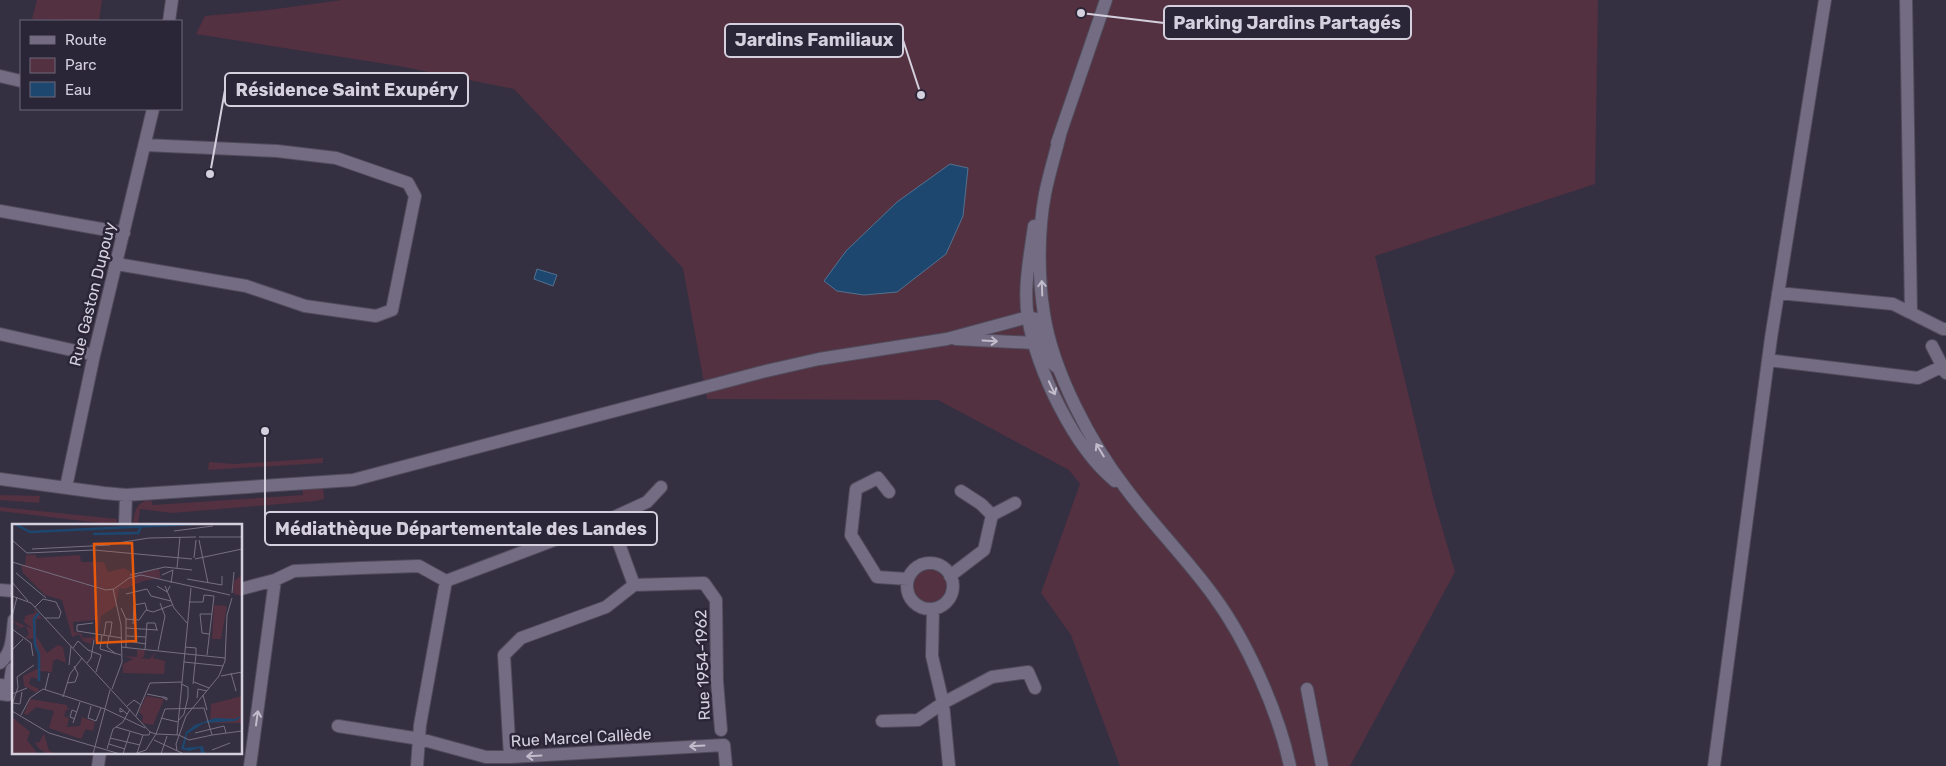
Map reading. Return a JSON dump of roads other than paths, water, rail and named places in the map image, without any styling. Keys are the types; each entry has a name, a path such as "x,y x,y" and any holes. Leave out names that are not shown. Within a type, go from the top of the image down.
{"street":[{"path":"169,20 172,0"},
{"path":"1106,0 1042,183 1036,207 1028,270 1028,317 1058,368 1091,434 1127,490 1164,532 1214,596 1240,638 1273,711 1290,766"},
{"path":"1714,766 1768,360 1825,0"},
{"path":"1906,0 1911,313"},
{"path":"0,76 20,80"},
{"name":"Rue Gaston Dupouy","path":"66,487 94,355 145,145 151,110"},
{"path":"1060,135 1046,193 1040,239 1043,369 1073,431 1102,471 1127,490"},
{"path":"116,264 246,286 305,306 376,316 392,310 415,196 408,183 336,158 277,151 145,145"},
{"path":"0,211 124,233"},
{"path":"1778,293 1893,304 1946,329"},
{"path":"0,479 126,495 353,480 762,372 820,359 946,338 1028,317"},
{"path":"0,334 94,355"},
{"path":"946,338 1042,339"},
{"path":"1768,360 1918,378 1944,370 1932,346"},
{"path":"889,492 878,478 856,489 851,534 877,577 908,579"},
{"path":"242,589 275,580 294,571 419,566 446,581 610,519 648,502 661,487"},
{"path":"961,491 981,504 992,515"},
{"path":"125,524 126,495"},
{"path":"950,576 984,550 992,515 1015,503"},
{"path":"510,757 504,655 521,638 606,606 634,585 610,519"},
{"path":"932,563 941,566 950,576 952,588 949,599 941,606 933,609 925,609 914,603 907,591 908,579 914,569 923,564 932,563"},
{"path":"250,766 275,580"},
{"path":"417,766 420,725 446,581"},
{"name":"Rue 1954-1962","path":"634,585 704,583 716,600 717,681 721,730"},
{"path":"933,609 932,656 943,703 949,766"},
{"path":"0,663 6,658 10,649 12,634"},
{"path":"0,677 12,664"},
{"path":"0,685 2,685 1,694 8,695 12,670"},
{"path":"882,721 918,720 943,703 992,677 1028,672 1035,688"},
{"path":"1307,689 1322,766"},
{"name":"Rue Marcel Callède","path":"338,726 420,740 486,761 510,757 724,745 726,766"}],"water":[{"path":"950,164 968,168 963,216 946,254 897,292 864,295 837,291 824,281 846,251 897,202"},
{"path":"537,269 557,275 553,286 534,279"}],"place":[{"name":"Parking Jardins Partagés","path":"1081,13"},
{"name":"Jardins Familiaux","path":"921,95"},
{"name":"Résidence Saint Exupéry","path":"210,174"},
{"name":"Médiathèque Départementale des Landes","path":"265,431"}]}
